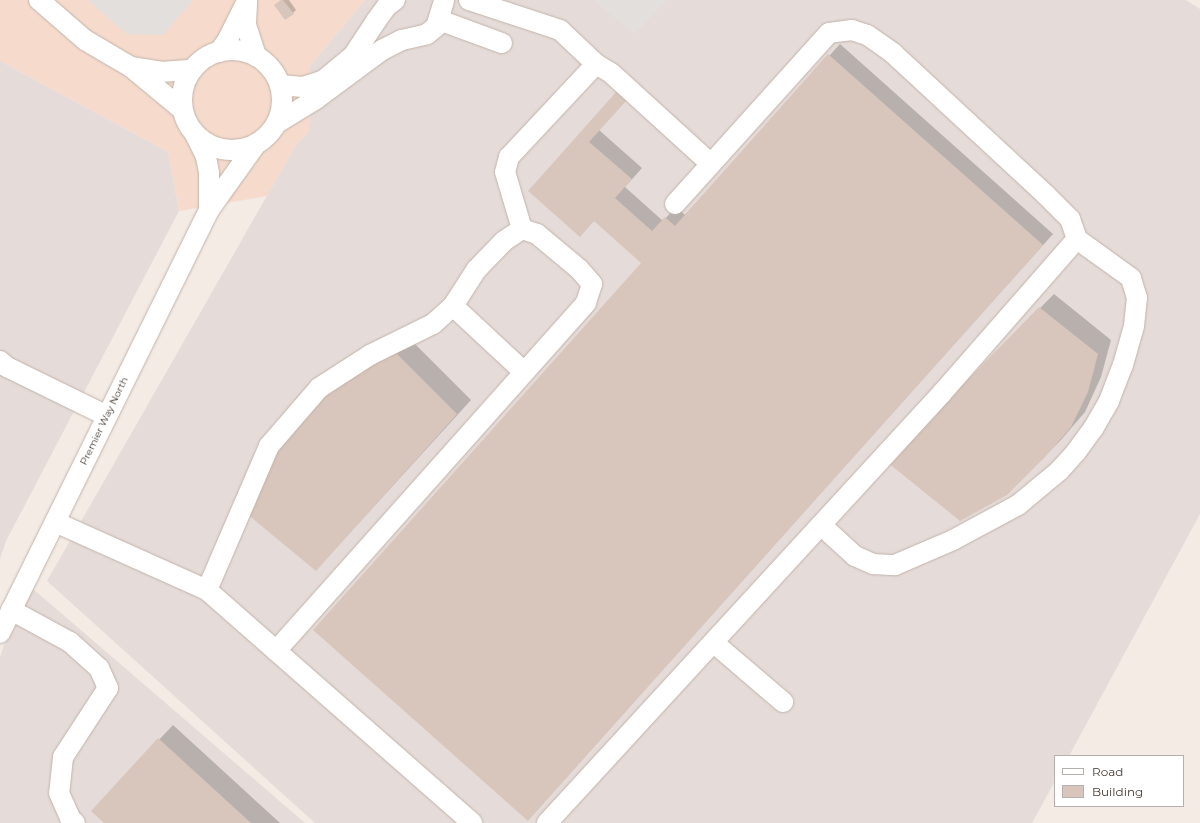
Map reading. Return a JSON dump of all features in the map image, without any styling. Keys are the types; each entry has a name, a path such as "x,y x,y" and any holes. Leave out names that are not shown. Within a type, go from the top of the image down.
{"street":[{"path":"39,0 85,40 131,67 183,110"},
{"path":"219,52 227,41 247,0"},
{"path":"247,0 246,25 256,56"},
{"path":"280,85 304,87 324,80 353,56 376,21 395,0"},
{"path":"277,123 316,100 382,50 402,40 427,34 436,27 444,0"},
{"path":"469,0 560,30 596,64 611,73 711,164"},
{"path":"438,20 502,43"},
{"path":"675,204 829,33 852,30 867,35 894,53 1070,219 1077,239 1131,278 1137,298 1134,326 1123,365 1110,401 1093,429 1076,452 1059,471 1018,505 953,540 895,565 873,564 855,556 821,525"},
{"name":"Premier Way North","path":"195,134 208,144 224,150 241,150 256,144 267,137 277,123 281,113 283,100 280,85 274,72 264,61 256,56 236,50 219,52 204,59 192,70 184,85 182,102 186,120 195,134 206,157 209,173 209,210"},
{"path":"522,228 505,172 510,157 596,64"},
{"path":"131,67 161,72 192,70"},
{"name":"Premier Way North","path":"0,633 209,210 256,144"},
{"path":"207,590 269,446 320,388 370,355 433,324 453,306 476,270 504,241 522,228"},
{"path":"276,651 586,303 592,284 579,269 538,234 522,228"},
{"path":"547,823 714,643 942,393 1077,239"},
{"path":"453,306 524,372"},
{"path":"0,360 13,371 107,416"},
{"path":"55,522 207,590 472,823"},
{"path":"11,610 70,642 99,668 108,688 63,757 60,793 70,818 75,823"},
{"path":"714,643 783,702"}],"shaded area":[{"path":"0,0 365,0 310,66 309,131 296,145 267,196 179,211 168,152 0,61"},
{"path":"88,0 193,0 163,35 127,34"},
{"path":"365,0 1186,0 1200,9 1200,514 1070,755 1054,755 1054,783 1032,823 315,823 47,581 296,145 309,131 310,66"},
{"path":"594,0 667,0 634,34"},
{"path":"0,61 168,152 179,211 6,541 0,559"},
{"path":"25,582 305,823 0,823 0,657"}],"building":[{"path":"283,0 294,14 285,20 274,5"},
{"path":"828,54 1043,245 528,821 313,630 641,263 594,221 580,237 528,191 617,91 627,100 589,142 632,179 615,198 652,231 665,217 675,226"},
{"path":"1039,307 1098,354 1088,392 1071,427 1046,456 1007,495 960,521 887,462"},
{"path":"396,353 457,414 316,571 246,513 270,455 314,403 353,374"},
{"path":"158,738 251,823 104,823 91,811"}]}
